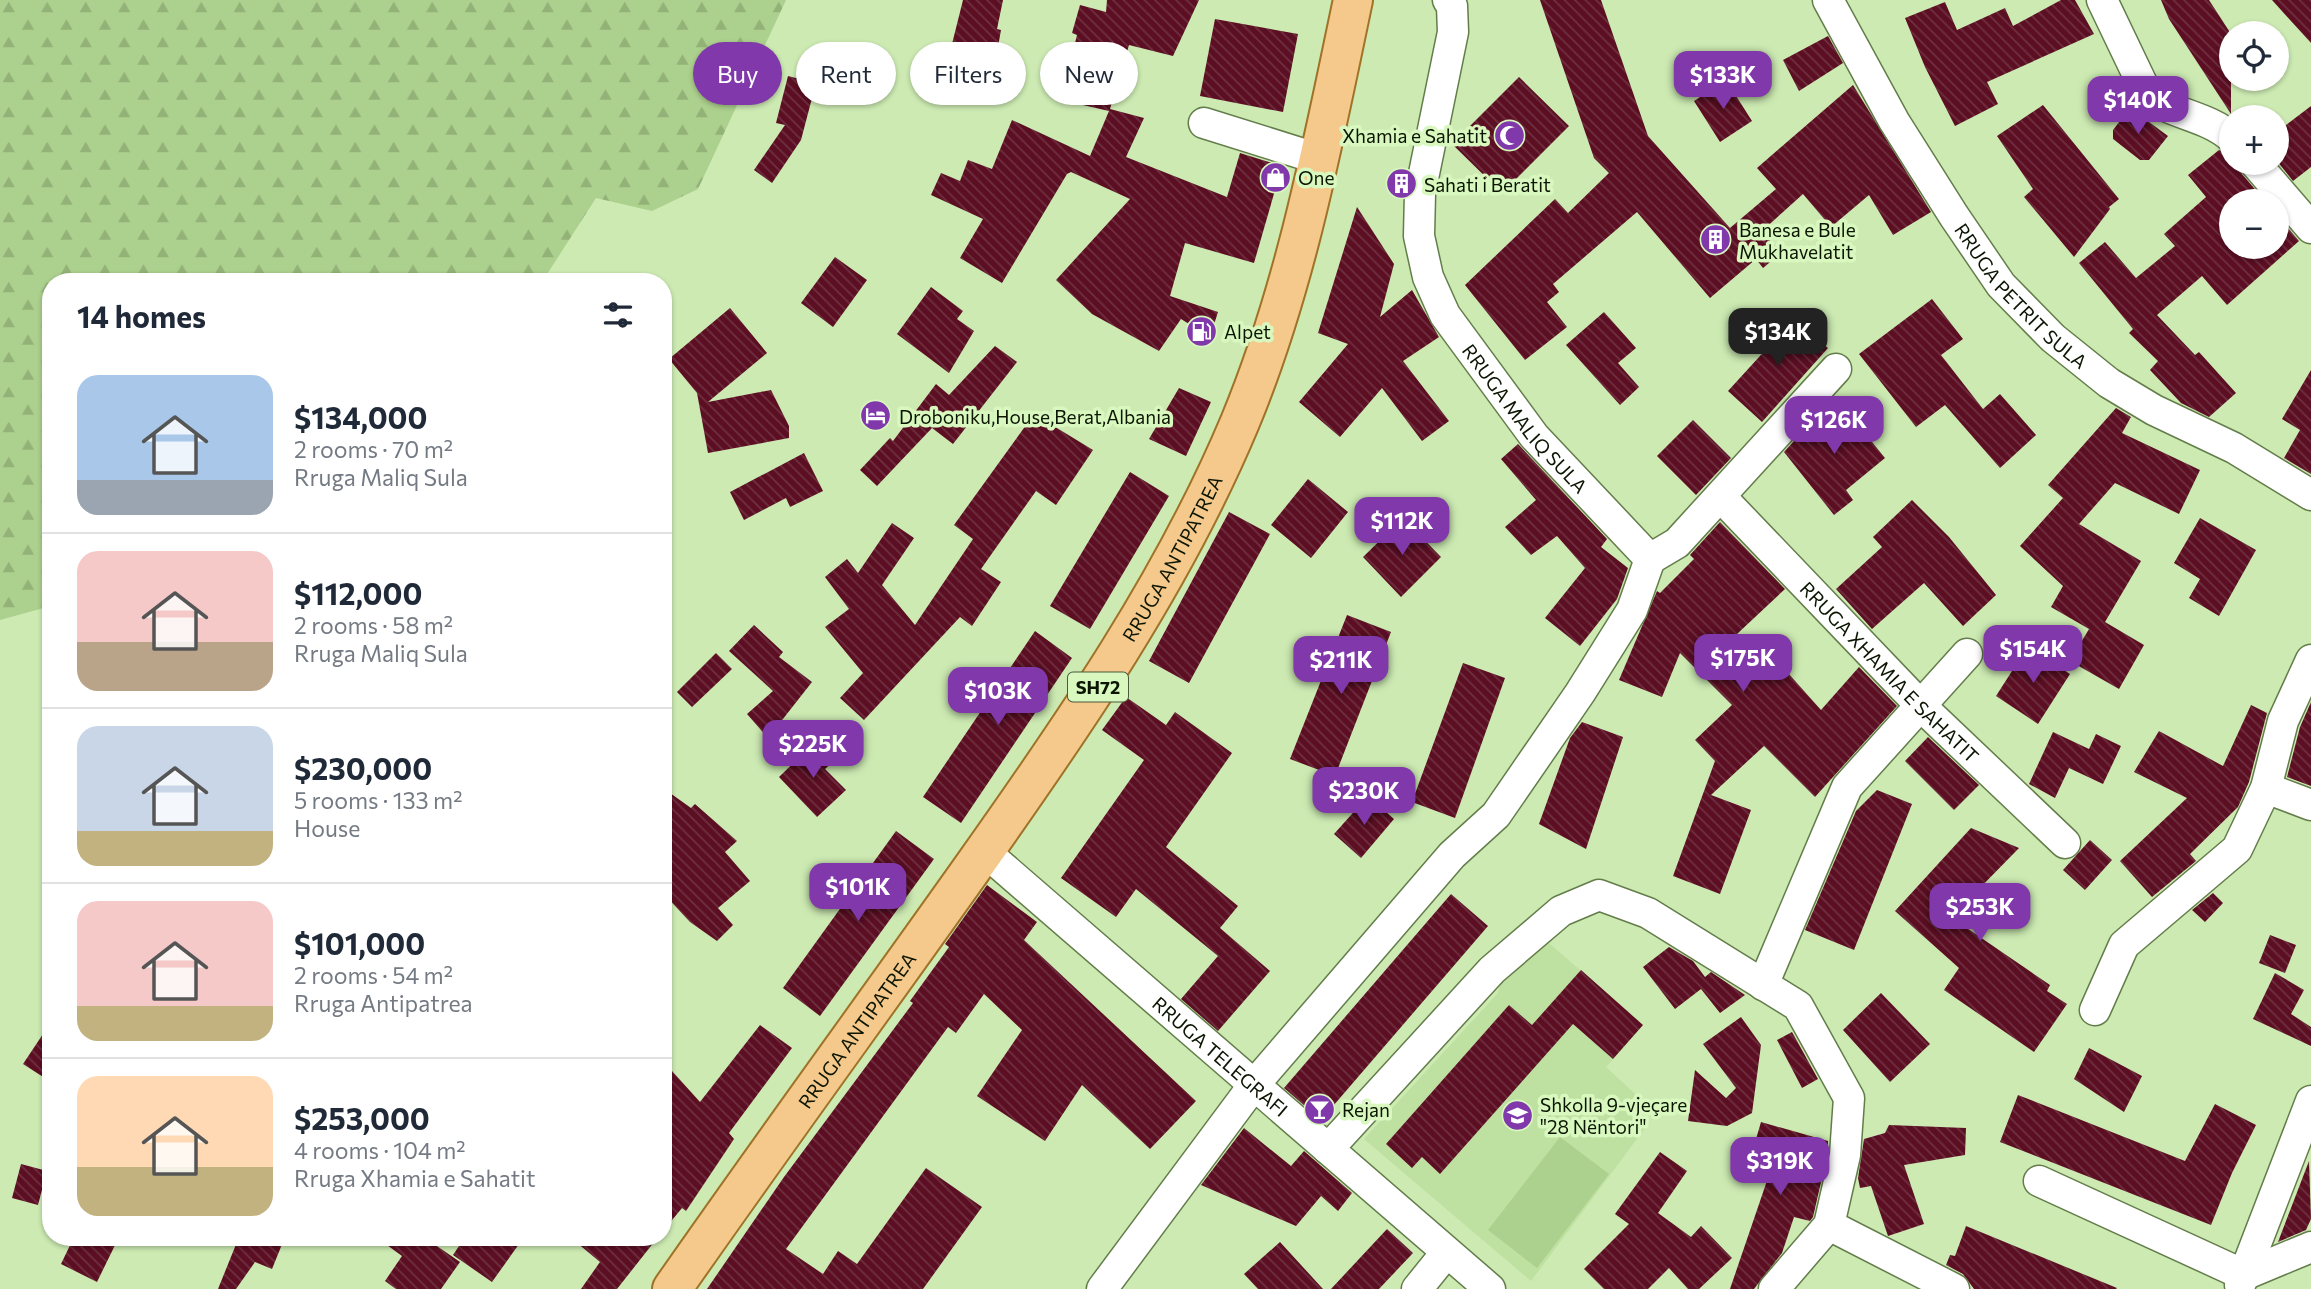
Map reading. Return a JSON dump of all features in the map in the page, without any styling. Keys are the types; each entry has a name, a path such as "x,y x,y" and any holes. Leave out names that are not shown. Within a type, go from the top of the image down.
{"main road":[{"name":"RRUGA ANTIPATREA","path":"671,1289 984,851 1105,675 1221,466 1263,362 1298,247 1353,0"}],"street":[{"name":"RRUGA MALIQ SULA","path":"1448,0 1452,6 1453,32 1420,193 1419,236 1428,277 1445,315 1534,436 1650,559"},
{"name":"RRUGA PETRIT SULA","path":"1828,0 1894,121 2001,285 2044,329 2109,383 2234,448 2311,495"},
{"path":"2102,0 2147,94 2160,105 2219,126"},
{"path":"1204,124 1319,159"},
{"path":"2265,175 2311,228"},
{"path":"1102,1289 1254,1086 1452,855 1496,814 1580,693 1632,610 1650,559 1677,543 1836,369"},
{"name":"RRUGA XHAMIA E SAHATIT","path":"1721,497 1922,707 2065,843"},
{"path":"1763,985 1847,787 1967,654"},
{"path":"2095,1010 2124,945 2238,849 2266,788 2283,721 2311,660"},
{"path":"2266,788 2311,805"},
{"name":"RRUGA TELEGRAFI","path":"984,851 1490,1289"},
{"path":"1328,1149 1492,970 1561,911 1599,895 1648,913 1798,1006 1849,1098 1845,1155 1829,1225 1774,1289"},
{"path":"2241,1282 2311,1101"},
{"path":"2039,1181 2241,1282"},
{"path":"1829,1225 1954,1289"},
{"path":"2241,1282 2311,1247"},
{"path":"1417,1289 1447,1253"}],"shaded area":[{"name":"Shkolla 9-vjeçare \"28 Nëntori\"","path":"1542,937 1643,1025 1606,1067 1647,1105 1648,1124 1531,1281 1364,1139 1498,993 1505,964"}],"green space":[{"path":"0,0 786,0 766,42 693,42 693,105 737,105 698,189 652,211 596,198 548,273 42,273 42,608 0,620"},
{"path":"1560,1137 1609,1174 1537,1268 1488,1230"}],"building":[{"path":"963,0 1003,0 997,29 1001,30 999,42 952,42"},
{"path":"1107,0 1199,0 1173,56 1138,47 1138,42 1075,42 1077,35 1072,33 1080,5 1106,12"},
{"path":"1540,0 1601,0 1648,136 1730,228 1776,189 1757,168 1853,85 1931,212 1893,235 1869,195 1831,227 1803,194 1762,231 1781,253 1763,268 1756,259 1710,298 1637,212 1553,284 1559,292 1547,302 1567,327 1525,360 1465,285 1555,199 1568,213 1609,173 1594,158"},
{"path":"2061,0 2075,0 2094,34 1987,82 1998,104 1955,126 1925,67 1905,18 1945,2 1957,30 2005,8 2013,26"},
{"path":"2161,0 2209,0 2223,21 2219,21 2219,91 2231,91 2231,105 2225,105 2169,19"},
{"path":"2272,0 2311,0 2311,43"},
{"path":"1215,19 1298,34 1283,112 1200,96"},
{"path":"1828,36 1843,63 1799,91 1783,60"},
{"path":"788,76 796,78 796,105 810,105 801,140 772,183 754,170 785,125 776,123"},
{"name":"Xhamia e Sahatit","path":"1519,77 1569,126 1502,193 1452,144"},
{"path":"1726,80 1752,121 1720,142 1694,101"},
{"path":"1083,105 1111,105 1110,109 1144,118 1126,157 1227,197 1240,153 1282,166 1254,263 1185,243 1170,296 1218,312 1210,337 1181,319 1159,351 1092,314 1056,280 1130,199 1071,172 1067,174 1002,283 960,258 983,219 931,195 941,173 960,181 968,160 992,169 1012,120 1090,156 1109,111"},
{"path":"2043,105 2119,199 2109,207 2074,257 2024,197 2033,189 1997,136"},
{"path":"2311,106 2311,167 2293,181 2288,175 2289,123"},
{"path":"2130,108 2168,136 2149,160 2140,160 2113,139 2113,130"},
{"path":"2219,150 2219,175 2243,175 2255,189 2219,189 2219,259 2279,259 2227,305 2202,276 2157,315 2195,355 2199,352 2236,393 2209,417 2181,403 2150,370 2158,361 2129,333 2133,329 2079,263 2105,242 2136,278 2175,246 2164,234 2206,197 2188,175"},
{"path":"1357,207 1394,264 1380,317 1412,290 1439,337 1403,361 1449,421 1422,441 1382,388 1340,437 1299,402 1348,344 1318,333"},
{"path":"2289,229 2299,241 2289,250"},
{"path":"835,257 867,280 833,327 801,303"},
{"path":"931,287 963,311 957,319 974,331 949,373 897,334"},
{"path":"1932,299 1963,339 1941,355 1983,409 2000,394 2036,435 2000,468 1945,405 1916,427 1859,354"},
{"path":"730,308 767,353 708,402 771,390 789,426 789,438 708,453 697,393 672,363 672,356"},
{"path":"1604,312 1636,348 1618,363 1639,387 1620,405 1566,345"},
{"path":"1790,314 1828,348 1762,422 1728,391 1770,345 1766,341"},
{"path":"995,346 1017,362 953,444 932,428 877,486 860,470 890,438 893,441 936,384 949,395"},
{"path":"2311,370 2311,474 2284,458 2300,430 2282,419"},
{"path":"1179,388 1211,402 1186,456 1149,439"},
{"path":"1838,400 1885,458 1846,490 1853,500 1834,515 1784,452 1813,420"},
{"path":"2116,408 2131,417 2122,433 2200,470 2179,514 2115,483 2079,524 2141,561 2105,622 2144,645 2119,689 2070,661 2089,629 2051,607 2063,586 2020,546 2063,498 2048,485"},
{"path":"1034,414 1093,450 1056,505 1036,491 981,569 1001,582 972,626 960,617 864,720 840,698 863,673 825,627 849,609 825,577 847,559 858,573 892,523 914,538 882,585 915,625 973,539 954,525"},
{"path":"1693,420 1731,458 1696,495 1657,456"},
{"path":"1518,444 1607,539 1601,547 1628,568 1617,599 1580,646 1545,618 1585,568 1557,536 1531,555 1505,527 1536,500 1501,459"},
{"path":"804,453 823,491 790,507 786,498 744,520 730,492"},
{"path":"1130,472 1169,496 1090,629 1050,606"},
{"path":"1308,479 1348,512 1311,558 1271,525"},
{"path":"1912,500 1949,537 1996,595 1963,626 1924,583 1872,629 1836,589 1882,547 1873,537"},
{"path":"1229,512 1270,534 1189,683 1149,661"},
{"path":"1403,518 1441,557 1401,597 1363,557"},
{"path":"2200,518 2256,550 2219,616 2189,598 2200,579 2174,563"},
{"path":"1720,522 1785,589 1737,634 1773,670 1780,664 1821,710 1859,667 1897,706 1815,797 1764,746 1711,795 1751,810 1720,894 1673,876 1715,761 1695,740 1732,705 1680,653 1662,697 1619,680 1657,591 1660,593 1694,559 1690,555"},
{"path":"1347,615 1391,632 1335,776 1290,759"},
{"path":"754,625 783,652 779,657 812,682 768,738 747,714 773,691 729,651"},
{"path":"1035,631 1072,658 961,823 923,797"},
{"path":"2028,646 2070,674 2038,724 1996,696"},
{"path":"716,653 732,669 692,707 677,692"},
{"path":"1463,663 1505,678 1455,818 1412,802"},
{"path":"1126,697 1166,725 1175,712 1232,753 1166,847 1238,906 1220,928 1270,971 1218,1031 1181,999 1218,956 1136,889 1116,917 1061,878 1144,760 1102,730"},
{"path":"2311,702 2311,786 2287,777 2300,727"},
{"path":"2251,705 2267,713 2249,782 2238,807 2190,854 2196,861 2152,897 2120,861 2187,798 2134,772 2159,731 2223,766"},
{"path":"1582,722 1623,737 1586,849 1539,824 1570,738"},
{"path":"2053,732 2089,749 2096,734 2121,746 2103,784 2069,768 2055,798 2029,784"},
{"path":"1928,737 1979,785 1954,810 1905,761"},
{"path":"816,741 835,760 825,769 846,790 817,817 779,777"},
{"path":"1877,790 1912,804 1854,950 1805,930 1856,811"},
{"path":"672,794 691,808 695,804 737,841 725,852 750,881 718,908 733,925 717,941 690,922 672,903"},
{"path":"1368,796 1394,819 1361,858 1334,834"},
{"path":"1971,828 2019,848 1973,895 1978,900 1958,922 2050,985 2047,991 2067,1004 2034,1052 1944,990 1959,968 1895,911"},
{"path":"896,831 934,859 820,1016 783,988"},
{"path":"2090,840 2112,860 2085,890 2063,870"},
{"path":"987,885 1037,922 1024,940 1196,1101 1150,1149 1082,1085 1045,1141 977,1096 1022,1030 984,994 956,1033 948,1027 786,1249 823,1274 838,1251 857,1264 926,1168 982,1207 923,1289 707,1289 784,1177 913,1003 910,1001 949,947 945,944"},
{"path":"2213,893 2223,903 2205,922 2192,910"},
{"path":"1451,894 1488,926 1321,1120 1284,1088"},
{"path":"2270,935 2296,945 2285,973 2259,963"},
{"path":"1669,947 1693,961 1705,977 1711,972 1745,995 1720,1013 1701,989 1675,1009 1643,967"},
{"path":"1581,970 1643,1025 1613,1059 1573,1024 1440,1174 1422,1157 1412,1168 1386,1144 1509,1005 1532,1025"},
{"path":"2275,973 2304,990 2291,1014 2311,1027 2311,1046 2253,1019"},
{"path":"1881,993 1930,1044 1890,1082 1843,1030"},
{"path":"1741,1017 1761,1045 1752,1113 1727,1126 1688,1121 1695,1070 1726,1098 1736,1088 1703,1044"},
{"path":"760,1025 792,1048 729,1133 734,1139 686,1211 682,1208 672,1220 672,1071 700,1102"},
{"path":"1792,1032 1818,1079 1802,1088 1777,1040"},
{"path":"42,1036 42,1076 23,1064"},
{"path":"2089,1048 2142,1076 2124,1112 2074,1079"},
{"path":"2018,1095 2185,1161 2215,1104 2256,1125 2232,1173 2211,1225 2000,1142"},
{"path":"1761,1122 1828,1141 1828,1152 1813,1217 1810,1221 1794,1217 1782,1253 1754,1289 1730,1289 1771,1169 1749,1163"},
{"path":"1889,1125 1966,1128 1965,1155 1904,1165 1924,1224 1888,1236 1871,1186 1860,1188 1858,1178 1864,1139 1885,1133"},
{"path":"1244,1128 1291,1166 1304,1151 1352,1193 1338,1211 1321,1196 1296,1226 1201,1185"},
{"path":"1660,1152 1687,1171 1658,1213 1691,1237 1701,1226 1732,1258 1699,1289 1688,1289 1669,1268 1648,1289 1604,1289 1584,1269 1629,1224 1615,1214"},
{"path":"2309,1161 2311,1219 2306,1230 2278,1242"},
{"path":"21,1164 42,1170 42,1190 38,1205 12,1198"},
{"path":"1966,1226 2117,1288 1974,1289 1963,1274 1946,1265 1950,1255 1955,1256"},
{"path":"1387,1229 1413,1253 1379,1289 1331,1289"},
{"path":"1280,1242 1323,1289 1258,1289 1244,1274"},
{"path":"70,1246 115,1246 97,1282 61,1264"},
{"path":"235,1246 281,1246 272,1269 255,1262 236,1289 218,1289"},
{"path":"388,1246 437,1246 460,1262 441,1289 396,1289 385,1281 402,1256"},
{"path":"459,1246 518,1246 492,1282 453,1255"},
{"path":"581,1246 651,1246 617,1289 581,1289 600,1262"}],"place":[{"name":"Xhamia e Sahatit","path":"1510,135"},
{"name":"One","path":"1275,177"},
{"name":"Sahati i Beratit","path":"1401,184"},
{"name":"Banesa e Bule Mukhavelatit","path":"1716,240"},
{"name":"Alpet","path":"1201,331"},
{"name":"Droboniku,House,Berat,Albania","path":"876,416"},
{"name":"Rejan","path":"1319,1109"},
{"name":"Shkolla 9-vjeçare \"28 Nëntori\"","path":"1517,1115"}]}
